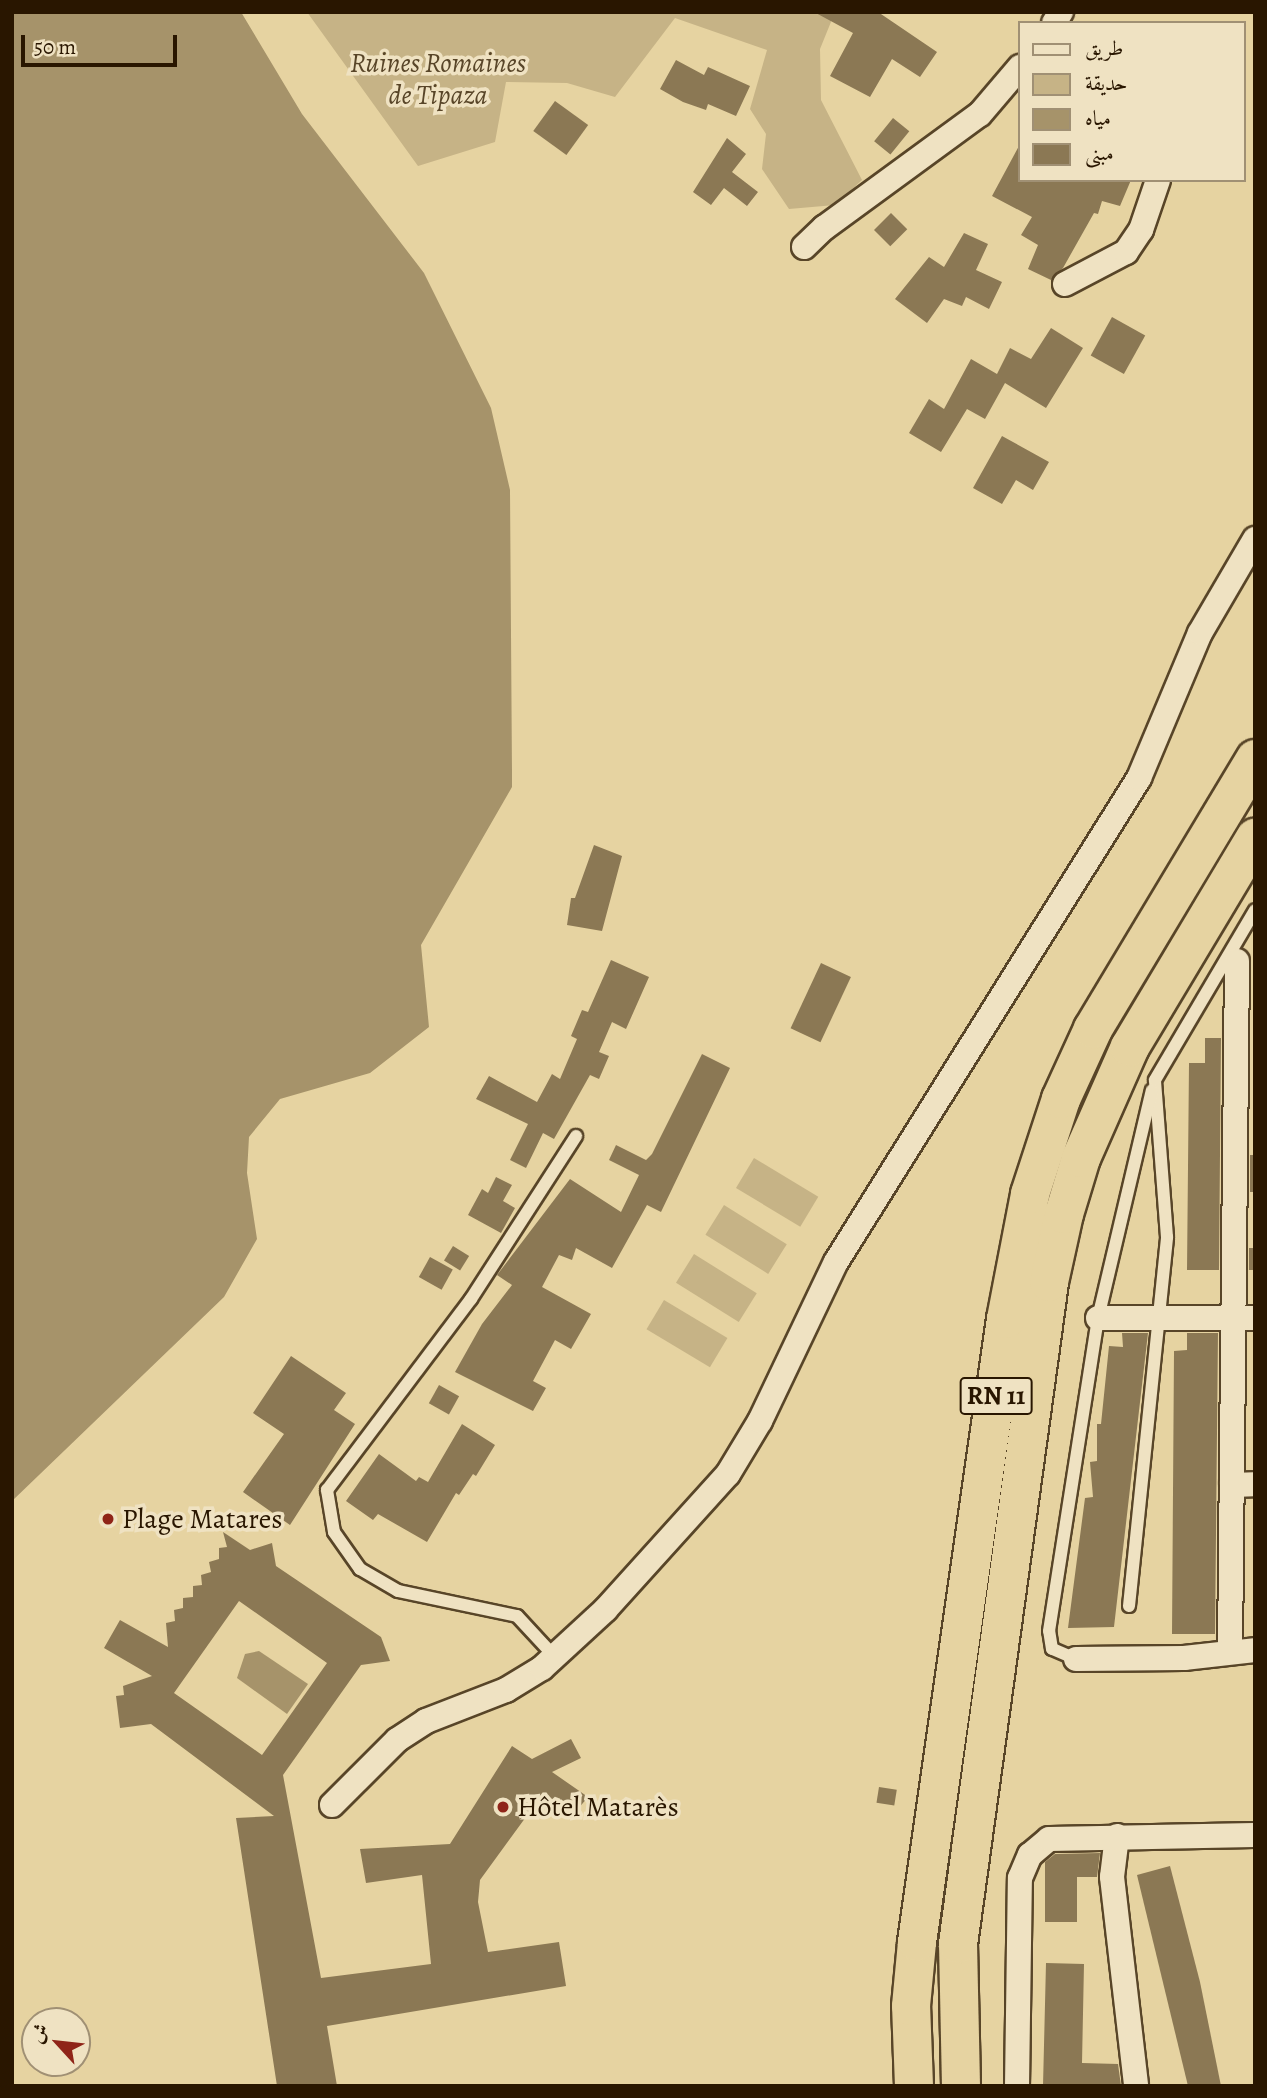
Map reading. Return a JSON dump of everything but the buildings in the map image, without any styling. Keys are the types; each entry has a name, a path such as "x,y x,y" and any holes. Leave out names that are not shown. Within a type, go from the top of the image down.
{"highway":[{"name":"RN 11","path":"915,2086 912,2006 917,1942 1006,1319 1030,1194 1060,1099 1093,1029 1255,759"},
{"name":"RN 11","path":"961,2086 958,1944 1049,1282 1064,1214 1091,1132 1129,1047 1255,838"}],"street":[{"path":"804,247 824,228 980,114 1018,69"},
{"path":"1065,284 1126,252 1141,230 1157,182"},
{"path":"332,1805 397,1740 426,1721 506,1690 555,1657 678,1532 740,1457 836,1262 1139,778 1200,633 1255,539"},
{"path":"1076,1658 1184,1658 1242,1651 1245,1140 1239,961"},
{"path":"1098,1318 1244,1318"},
{"path":"1017,2086 1020,1878 1030,1855 1049,1839 1255,1835"},
{"path":"1117,1836 1112,1877 1136,2086"}],"lane":[{"path":"1076,1658 1052,1649 1049,1632 1098,1318 1155,1080 1239,961 1255,910"},
{"path":"1129,1606 1161,1318 1167,1237 1155,1080"},
{"path":"555,1657 517,1616 398,1591 360,1569 334,1532 327,1490 471,1299 576,1136"}],"green space":[{"name":"Ruines Romaines de Tipaza","path":"307,12 835,12 820,49 821,100 862,180 835,205 789,209 762,169 766,134 750,109 767,50 675,18 615,97 567,83 506,82 495,142 418,166"},
{"path":"754,1158 818,1197 800,1227 736,1188"},
{"path":"724,1205 787,1244 768,1274 705,1235"},
{"path":"694,1254 757,1293 739,1322 676,1283"},
{"path":"664,1300 727,1338 710,1367 646,1329"}],"water":[{"path":"12,12 241,12 302,114 424,273 491,408 510,490 512,787 421,945 429,1027 370,1073 280,1099 249,1137 247,1173 257,1239 224,1297 12,1501"},
{"path":"259,1651 308,1684 287,1714 237,1678 245,1654"}],"place":[{"name":"Plage Matares","path":"108,1519"},
{"name":"Hôtel Matarès","path":"503,1807"}]}
